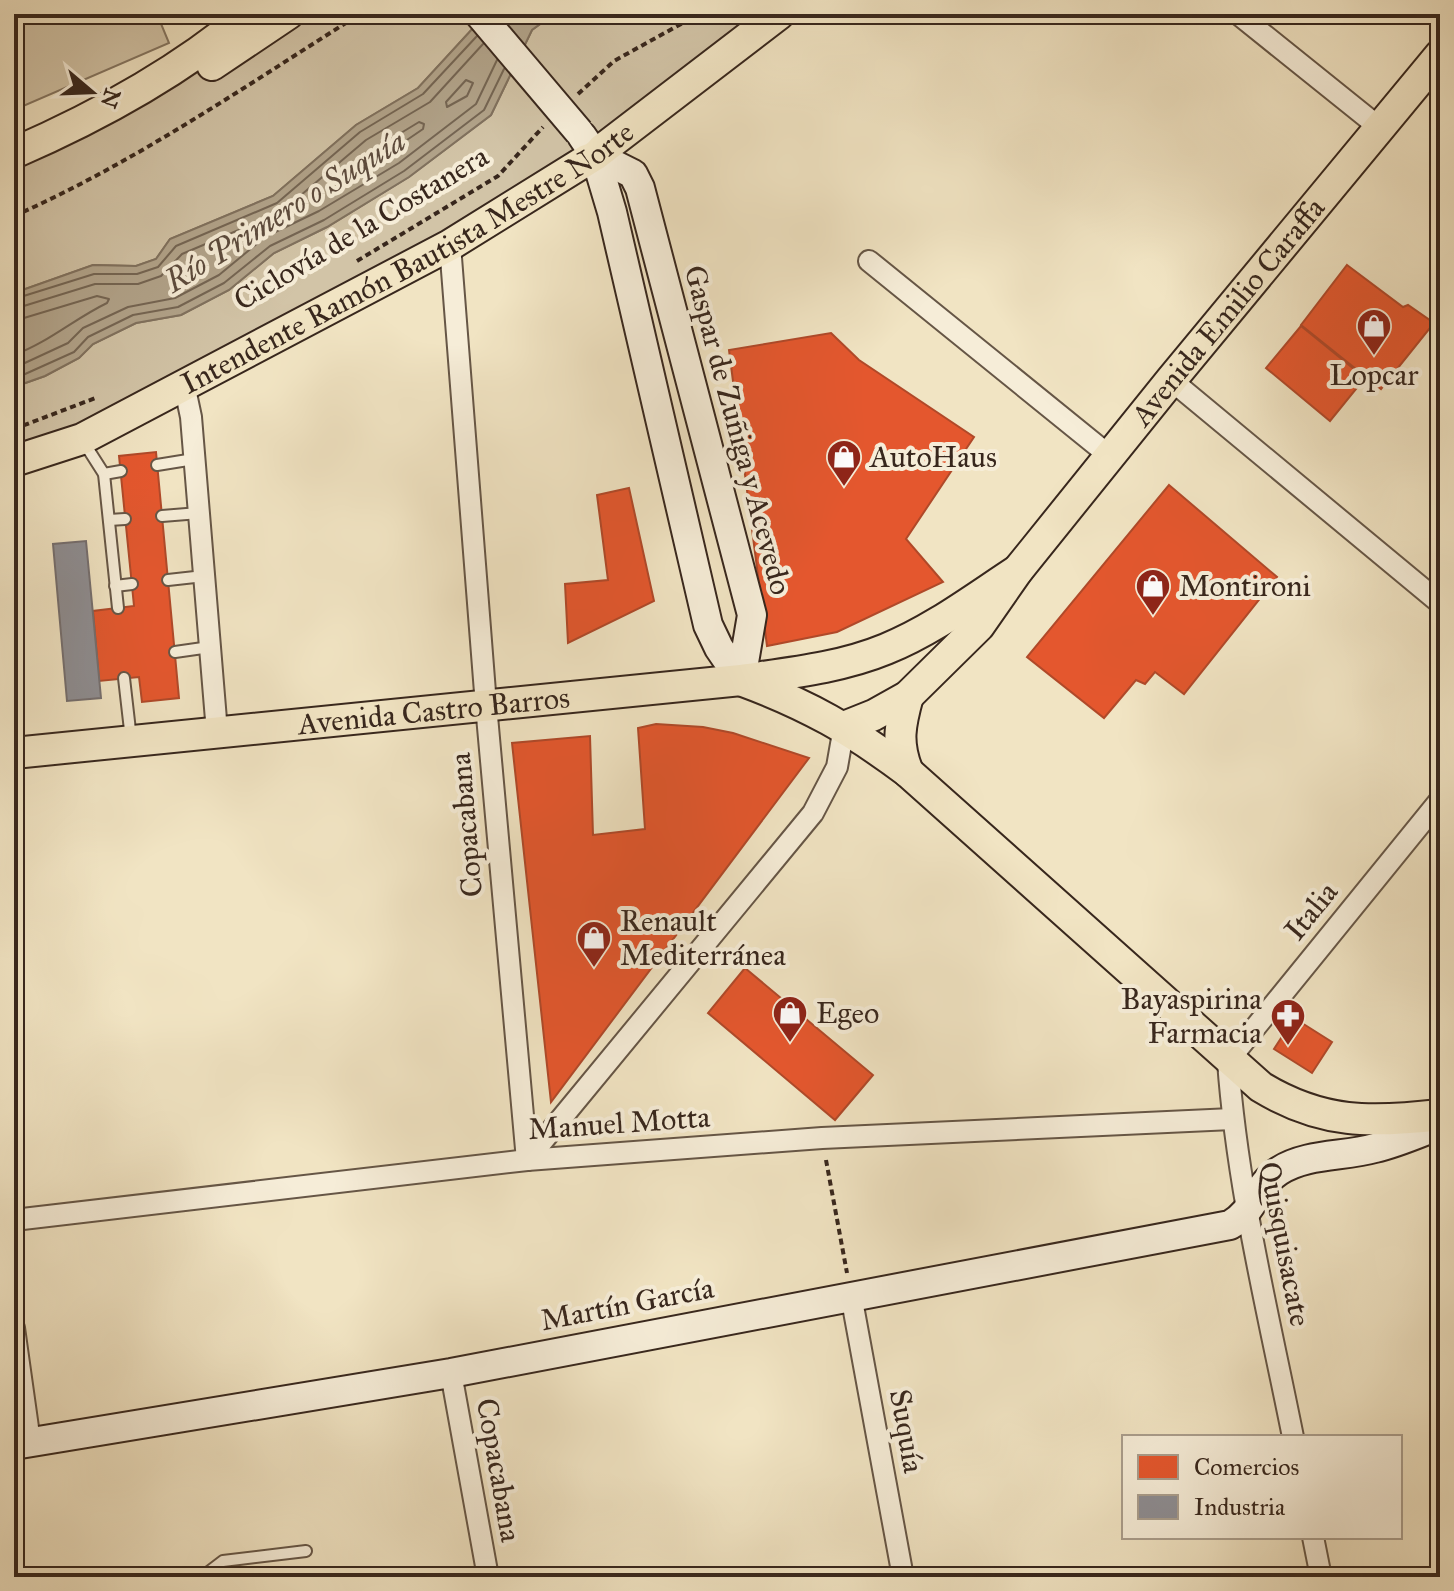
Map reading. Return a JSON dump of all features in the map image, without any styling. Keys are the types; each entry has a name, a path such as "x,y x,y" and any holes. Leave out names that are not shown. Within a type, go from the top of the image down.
{"main road":[{"path":"107,108 191,57 248,14"},
{"path":"14,153 107,108 200,73 288,14"},
{"path":"479,14 587,144 708,625 741,680"},
{"name":"Intendente Ramón Bautista Mestre Norte","path":"14,461 82,439 450,245 587,144 779,14"},
{"name":"Avenida Emilio Caraffa","path":"844,727 908,696 979,626 1018,570 1171,380 1440,55"},
{"name":"Gaspar de Zuñiga y Acevedo","path":"587,144 633,174 640,188 752,615 741,680"},
{"name":"Avenida Emilio Caraffa","path":"741,680 829,666 885,650 933,625 1018,570"},
{"name":"Avenida Castro Barros","path":"14,753 741,680 808,706 908,772 1228,1061 1281,1099 1320,1115 1363,1120 1440,1115"},
{"path":"908,696 898,730 899,749 908,772"},
{"path":"1248,1214 1266,1180 1280,1170 1319,1157 1378,1148 1440,1125"},
{"name":"Martín García","path":"22,1443 451,1373 1230,1225 1248,1214"}],"street":[{"path":"1238,14 1380,128"},
{"name":"Copacabana","path":"450,245 486,705 527,1160"},
{"path":"869,261 1111,457"},
{"path":"1171,380 1440,603"},
{"path":"184,384 194,459 217,732"},
{"path":"527,1160 813,813 837,767 844,727"},
{"name":"Italia","path":"1228,1061 1440,800"},
{"name":"Quisquisacate","path":"1228,1061 1232,1119 1248,1214 1293,1435"},
{"name":"Manuel Motta","path":"14,1220 527,1160 822,1138 1232,1119"},
{"name":"Suquía","path":"851,1295 903,1577"},
{"path":"14,1328 22,1443"},
{"name":"Copacabana","path":"451,1373 488,1577"},
{"path":"1313,1539 1321,1577"}],"lane":[{"path":"82,439 104,474 118,608"},
{"path":"157,465 194,459"},
{"path":"104,474 121,471"},
{"path":"162,516 199,513"},
{"path":"109,520 125,519"},
{"path":"168,580 204,576"},
{"path":"115,586 132,584"},
{"path":"175,652 210,647"},
{"path":"124,678 131,741"},
{"path":"202,1577 208,1569 223,1561 306,1551"}],"path":[{"path":"14,216 74,190 155,143 360,14"},
{"path":"570,102 614,61 699,14"},
{"name":"Ciclovía de la Costanera","path":"350,265 498,176 549,122"},
{"path":"14,429 100,396"},
{"path":"822,1138 851,1295"}],"shaded area":[{"path":"14,14 157,14 169,43 14,110"},
{"path":"248,14 486,14 418,88 356,125 273,196 170,239 156,259 136,266 93,265 14,293 14,153"},
{"path":"554,14 779,14 595,155 14,461 14,387 45,376 79,358 93,344 136,323 181,315 229,290 274,253 327,227 409,177 491,115 532,30"}],"water":[{"name":"Río Primero o Suquía","path":"486,14 554,14 532,30 491,115 409,177 327,227 274,253 229,290 181,315 136,323 93,344 79,358 45,376 14,387 14,293 93,265 136,266 156,259 170,239 273,196 356,125 418,88"}],"building: Comercios":[{"name":"Lopcar","path":"1347,265 1403,307 1408,305 1434,323 1381,389 1301,325"},
{"path":"1301,326 1365,378 1330,421 1266,368"},
{"name":"AutoHaus","path":"831,333 859,360 974,437 906,539 943,582 837,632 767,646 729,350"},
{"path":"156,452 179,698 142,702 139,677 99,681 93,611 134,606 119,456"},
{"name":"Montironi","path":"1169,485 1277,577 1184,694 1155,672 1145,684 1136,680 1104,718 1027,657"},
{"path":"629,488 654,601 568,643 565,584 608,580 597,495"},
{"name":"Renault Mediterránea","path":"656,724 703,727 733,733 809,758 551,1102 512,743 590,736 593,835 645,829 638,728"},
{"name":"Egeo","path":"745,968 873,1075 835,1120 708,1013"},
{"path":"1294,1018 1332,1042 1312,1073 1274,1049"}],"building: Industria":[{"path":"86,541 101,698 67,701 53,544"}],"place":[{"name":"Lopcar","path":"1374,357"},
{"name":"AutoHaus","path":"844,488"},
{"name":"Montironi","path":"1153,617"},
{"name":"Renault Mediterránea","path":"594,969"},
{"name":"Egeo","path":"790,1044"},
{"name":"Bayaspirina Farmacia","path":"1288,1047"}]}
